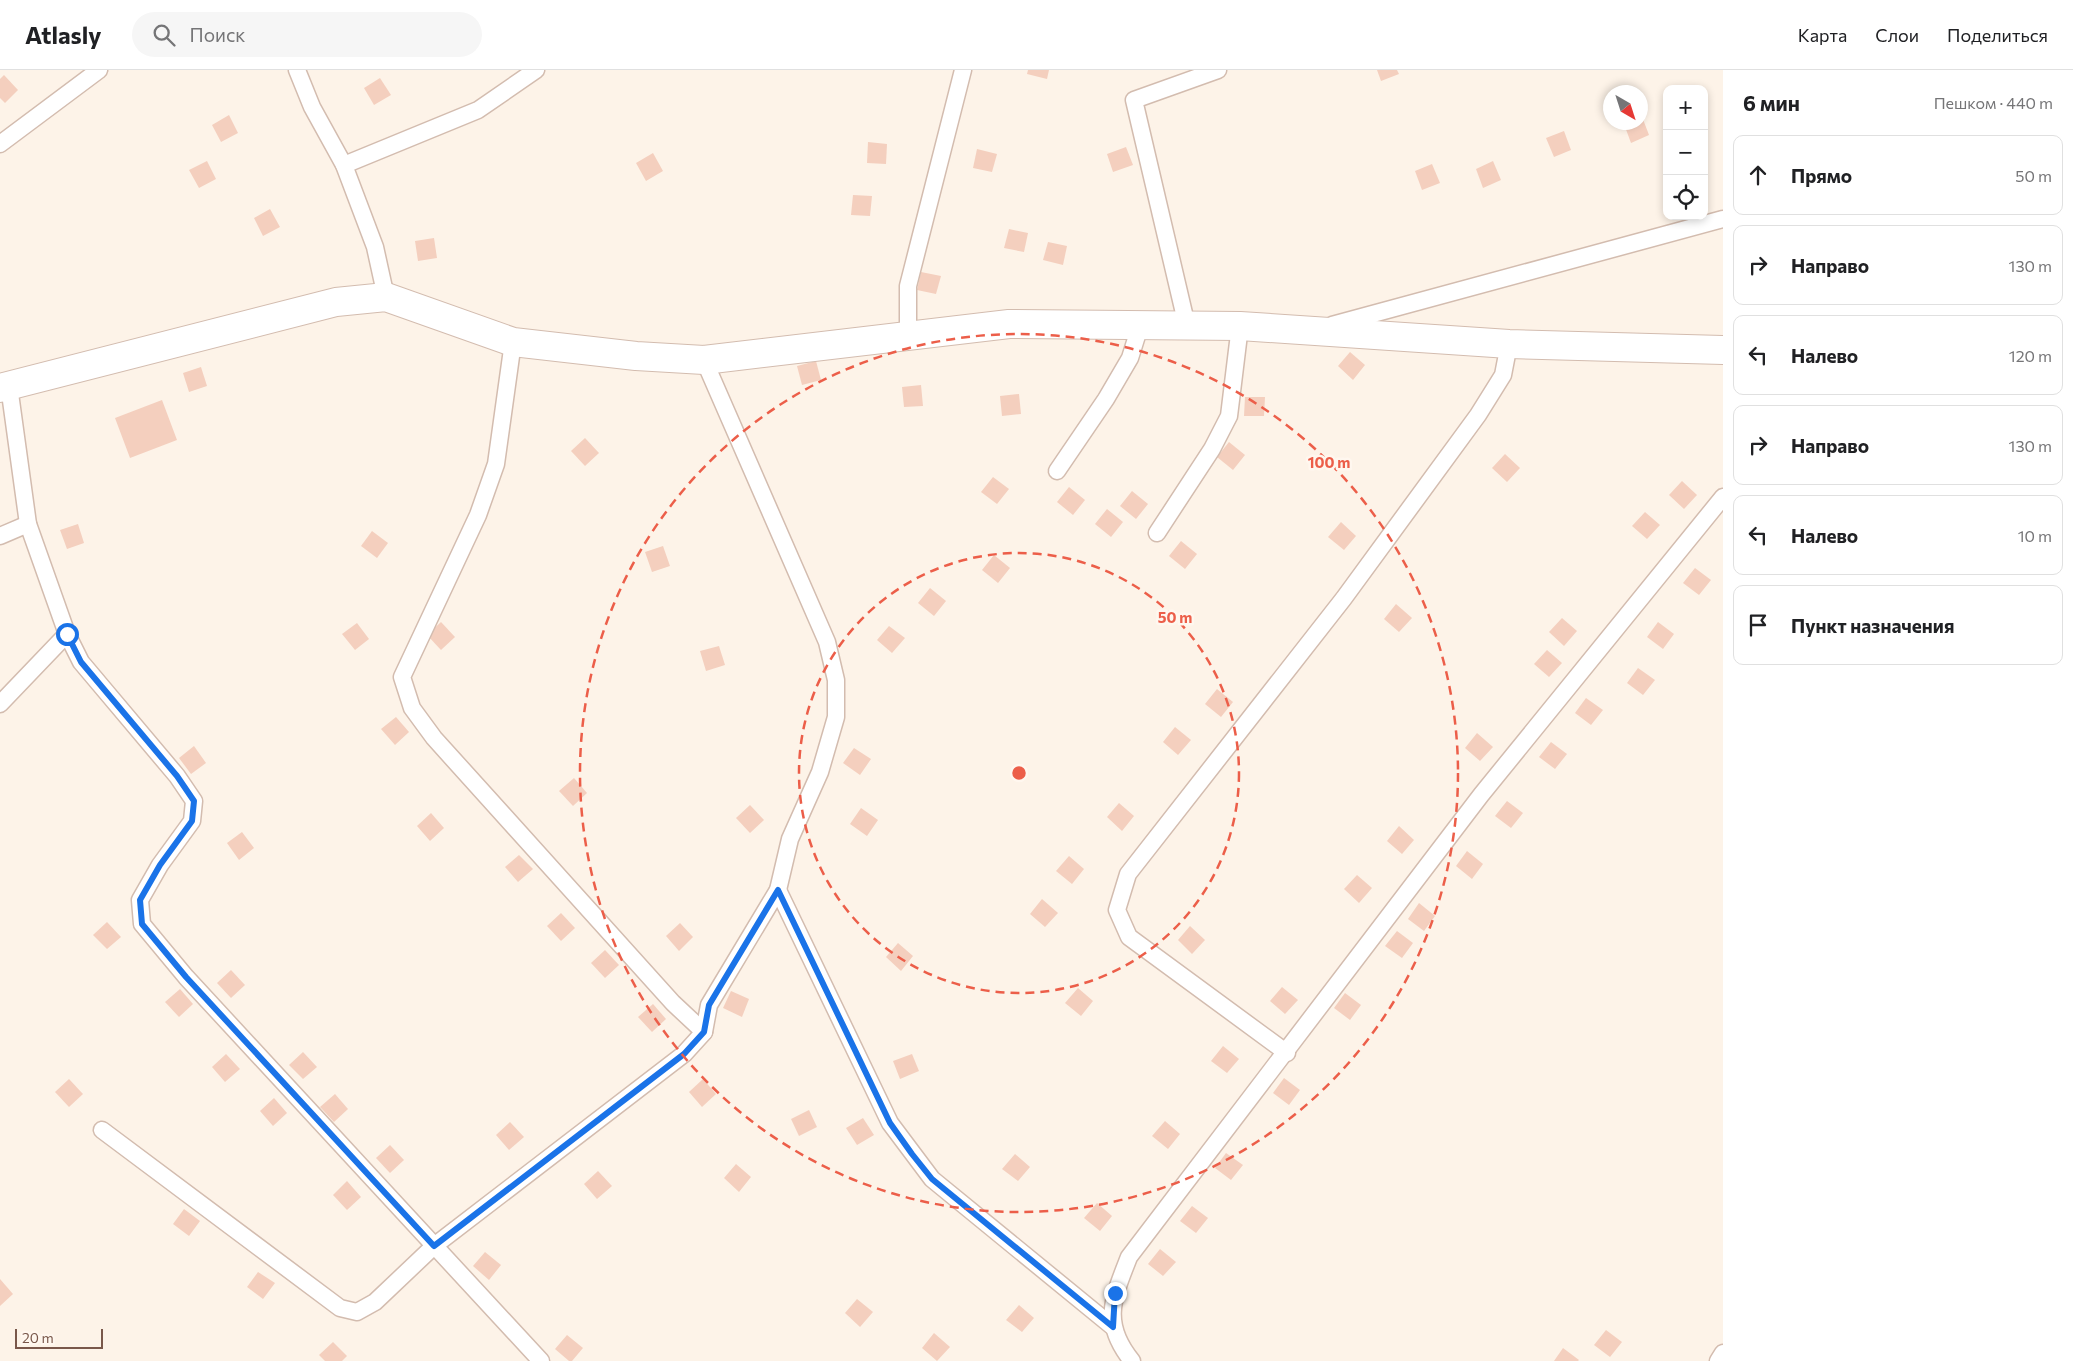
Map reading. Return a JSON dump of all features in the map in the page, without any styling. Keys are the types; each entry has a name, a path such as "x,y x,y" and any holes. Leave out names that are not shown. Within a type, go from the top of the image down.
{"street":[{"path":"5,387 336,302 386,297 513,342 636,356 704,360 1009,324 1240,326 1509,344 1723,350"}],"lane":[{"path":"0,144 99,70"},
{"path":"297,70 312,107 344,165 375,247 386,297"},
{"path":"344,165 478,110 536,70"},
{"path":"908,336 908,286 962,70"},
{"path":"1187,326 1134,100 1218,70"},
{"path":"1311,331 1723,220"},
{"path":"1057,472 1106,399 1130,358 1140,326"},
{"path":"1157,533 1212,449 1229,416 1240,326"},
{"path":"513,342 496,464 478,515 402,677 412,708 434,738 673,1003 704,1032"},
{"path":"1287,1053 1129,936 1117,910 1128,874 1344,598 1478,415 1503,375 1509,344"},
{"path":"102,1130 340,1308 357,1312 375,1302 434,1246 684,1054 704,1032 709,1005 778,890 790,839 820,772 836,717 836,680 827,642 704,360"},
{"path":"5,387 28,524 67,634 81,662 177,776 194,801 192,821 160,865 140,900 142,924 186,977 541,1361"},
{"path":"1128,1360 1113,1327 1115,1293 1129,1257 1287,1053 1481,795 1723,497"},
{"path":"0,536 28,524"},
{"path":"0,704 67,634"},
{"path":"778,890 890,1123 912,1154 932,1179 1113,1327"},
{"path":"1718,1361 1723,1353"}],"building":[{"path":"1028,70 1049,70 1047,79 1027,74"},
{"path":"1377,70 1397,70 1399,74 1381,81"},
{"path":"4,75 18,90 5,103 0,98 0,79"},
{"path":"380,78 391,95 374,105 364,88"},
{"path":"229,115 238,133 221,142 212,125"},
{"path":"1626,130 1647,130 1649,135 1631,143"},
{"path":"1564,131 1571,150 1554,157 1546,138"},
{"path":"868,142 887,144 886,164 867,163"},
{"path":"1126,147 1133,165 1113,172 1107,154"},
{"path":"977,149 997,154 992,172 973,168"},
{"path":"653,153 663,171 646,181 636,163"},
{"path":"207,161 216,179 199,188 189,170"},
{"path":"1493,161 1501,180 1483,188 1476,169"},
{"path":"1432,164 1440,183 1422,190 1415,171"},
{"path":"853,195 872,196 870,216 851,215"},
{"path":"270,209 280,227 263,236 254,218"},
{"path":"1009,229 1028,233 1024,252 1004,248"},
{"path":"434,238 437,258 418,261 415,241"},
{"path":"1048,242 1067,246 1063,265 1043,260"},
{"path":"921,272 941,276 936,294 917,290"},
{"path":"1350,352 1365,365 1353,380 1338,366"},
{"path":"816,361 821,380 802,385 797,366"},
{"path":"201,367 207,386 189,392 183,373"},
{"path":"921,385 923,406 904,407 902,387"},
{"path":"1019,394 1021,414 1002,416 1000,396"},
{"path":"1245,397 1265,397 1264,416 1244,416"},
{"path":"162,400 177,440 130,458 115,418"},
{"path":"585,438 599,453 585,466 571,451"},
{"path":"1229,442 1245,455 1233,470 1217,457"},
{"path":"1505,454 1520,468 1507,482 1492,468"},
{"path":"993,477 1009,489 997,504 981,492"},
{"path":"1682,481 1697,495 1684,509 1669,495"},
{"path":"1069,487 1085,500 1073,515 1057,502"},
{"path":"1132,491 1148,504 1136,519 1120,506"},
{"path":"1107,509 1123,522 1111,537 1095,524"},
{"path":"1645,512 1660,525 1647,539 1632,526"},
{"path":"1341,522 1356,536 1344,550 1328,537"},
{"path":"78,524 84,543 67,549 60,530"},
{"path":"372,531 388,543 377,558 361,546"},
{"path":"1181,541 1197,554 1185,569 1169,556"},
{"path":"663,546 670,566 652,572 645,552"},
{"path":"994,555 1010,568 998,583 982,570"},
{"path":"1695,568 1711,580 1699,595 1683,583"},
{"path":"930,588 946,601 934,616 918,603"},
{"path":"1396,604 1412,618 1399,632 1384,619"},
{"path":"1562,618 1577,631 1564,646 1549,632"},
{"path":"441,622 455,637 441,650 427,635"},
{"path":"1658,622 1674,634 1663,649 1647,637"},
{"path":"357,623 369,639 355,650 342,634"},
{"path":"889,626 905,638 892,653 877,640"},
{"path":"719,646 725,665 706,671 700,651"},
{"path":"1547,650 1562,663 1549,677 1534,664"},
{"path":"1638,668 1655,680 1643,695 1627,683"},
{"path":"1217,689 1233,702 1221,717 1205,704"},
{"path":"1586,698 1603,710 1591,725 1575,713"},
{"path":"396,717 409,732 395,745 381,729"},
{"path":"1175,727 1191,740 1178,755 1163,742"},
{"path":"1477,733 1493,747 1480,761 1465,748"},
{"path":"1551,742 1567,754 1555,769 1539,757"},
{"path":"194,746 206,763 191,774 179,758"},
{"path":"854,748 871,759 860,775 843,763"},
{"path":"574,778 587,793 573,806 559,791"},
{"path":"1507,801 1523,813 1511,828 1495,816"},
{"path":"1119,803 1134,816 1122,831 1107,817"},
{"path":"750,805 764,820 750,833 736,818"},
{"path":"861,808 878,820 867,836 850,824"},
{"path":"431,813 444,828 430,841 417,826"},
{"path":"1399,826 1414,840 1402,854 1387,841"},
{"path":"242,832 254,848 239,860 227,843"},
{"path":"1467,851 1483,864 1472,879 1456,866"},
{"path":"519,855 533,869 518,882 505,867"},
{"path":"1069,856 1084,869 1072,884 1056,871"},
{"path":"1357,875 1372,888 1359,903 1344,889"},
{"path":"1042,899 1058,913 1045,927 1030,914"},
{"path":"1419,903 1435,916 1424,931 1408,919"},
{"path":"561,913 575,928 561,941 547,926"},
{"path":"107,922 121,937 107,949 93,935"},
{"path":"680,923 693,937 679,951 666,936"},
{"path":"1190,926 1205,940 1192,954 1178,940"},
{"path":"1397,931 1413,943 1402,958 1385,946"},
{"path":"898,943 913,956 901,971 886,957"},
{"path":"605,950 619,965 605,978 591,963"},
{"path":"231,970 245,985 231,998 217,983"},
{"path":"1282,987 1298,1000 1285,1014 1270,1001"},
{"path":"1078,988 1093,1001 1081,1016 1065,1003"},
{"path":"180,989 193,1004 179,1017 165,1002"},
{"path":"731,991 749,999 742,1017 723,1008"},
{"path":"1345,993 1361,1005 1350,1020 1334,1008"},
{"path":"653,1004 666,1019 652,1032 638,1017"},
{"path":"1223,1046 1239,1059 1227,1073 1211,1061"},
{"path":"303,1052 317,1067 303,1079 289,1065"},
{"path":"226,1054 240,1069 225,1082 212,1067"},
{"path":"912,1054 919,1071 900,1079 893,1061"},
{"path":"1284,1078 1300,1090 1289,1105 1273,1093"},
{"path":"69,1079 83,1094 69,1107 55,1092"},
{"path":"703,1079 716,1094 702,1107 689,1092"},
{"path":"335,1094 348,1109 334,1122 320,1107"},
{"path":"274,1098 287,1113 273,1126 260,1111"},
{"path":"809,1110 817,1127 799,1136 791,1119"},
{"path":"863,1118 874,1135 857,1145 846,1128"},
{"path":"1165,1121 1180,1134 1168,1149 1152,1136"},
{"path":"510,1122 524,1137 509,1150 496,1135"},
{"path":"390,1145 404,1160 390,1173 376,1158"},
{"path":"1226,1153 1243,1165 1231,1180 1215,1168"},
{"path":"1015,1154 1030,1167 1018,1181 1002,1169"},
{"path":"736,1164 751,1177 739,1192 724,1178"},
{"path":"598,1171 612,1186 597,1199 584,1184"},
{"path":"347,1181 361,1197 347,1210 333,1195"},
{"path":"1097,1203 1112,1216 1100,1231 1084,1218"},
{"path":"1192,1206 1208,1218 1196,1233 1180,1221"},
{"path":"184,1209 200,1221 189,1236 173,1224"},
{"path":"1160,1249 1176,1262 1163,1276 1148,1264"},
{"path":"485,1252 501,1265 489,1280 473,1266"},
{"path":"258,1272 275,1283 263,1299 247,1287"},
{"path":"0,1279 13,1294 0,1306"},
{"path":"857,1299 873,1312 860,1327 845,1313"},
{"path":"1019,1305 1034,1318 1022,1332 1006,1320"},
{"path":"1606,1330 1622,1342 1610,1357 1594,1345"},
{"path":"934,1333 950,1347 937,1361 922,1348"},
{"path":"567,1335 583,1348 572,1361 569,1361 555,1349"},
{"path":"333,1342 347,1356 342,1361 325,1361 319,1355"},
{"path":"1563,1348 1579,1360 1554,1361"}],"route":[{"path":"67,634 81,662 177,776 194,801 192,821 160,865 140,900 142,924 186,977 434,1246 684,1054 704,1032 709,1005 778,890 890,1123 932,1179 1113,1327 1115,1293"}]}
